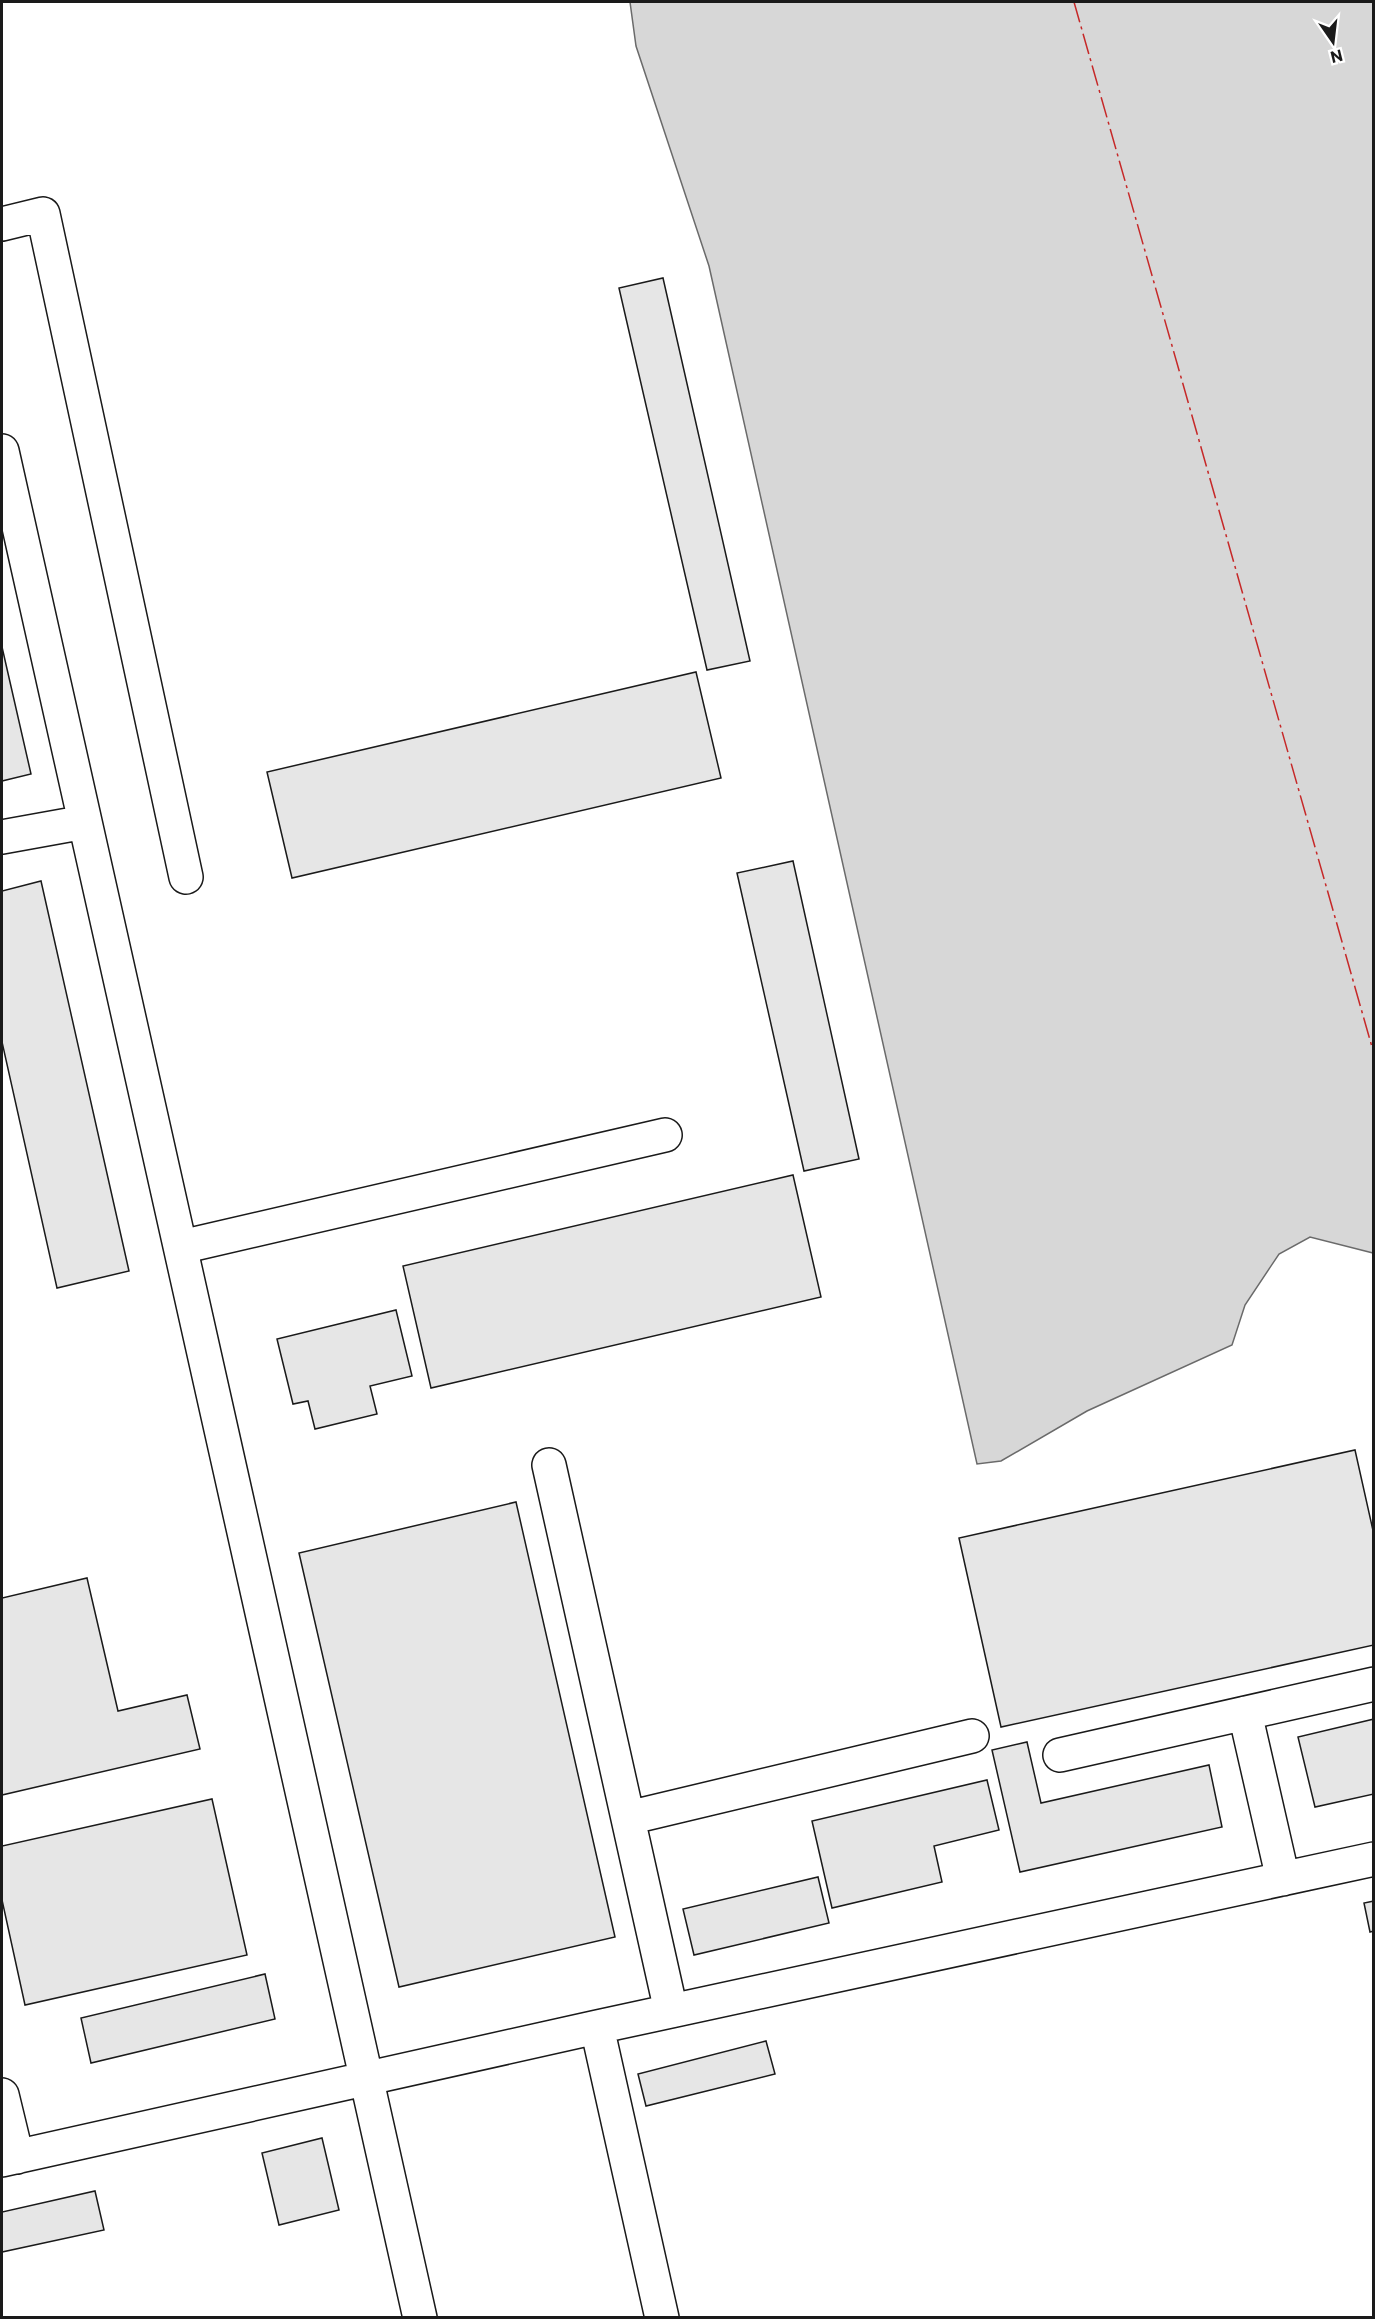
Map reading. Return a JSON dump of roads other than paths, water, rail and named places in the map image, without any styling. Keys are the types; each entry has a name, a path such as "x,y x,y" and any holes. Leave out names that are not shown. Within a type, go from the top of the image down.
{"street":[{"path":"2,224 43,214 186,877"},
{"path":"2,452 182,1247 365,2079 420,2318"},
{"path":"2,837 85,822"},
{"path":"182,1247 665,1135"},
{"path":"549,1465 671,2011"},
{"path":"1060,1755 1374,1684"},
{"path":"1245,1713 1283,1879"},
{"path":"628,1818 972,1736"},
{"path":"2,2095 9,2159 597,2027 1374,1859"},
{"path":"597,2027 662,2318"}]}
